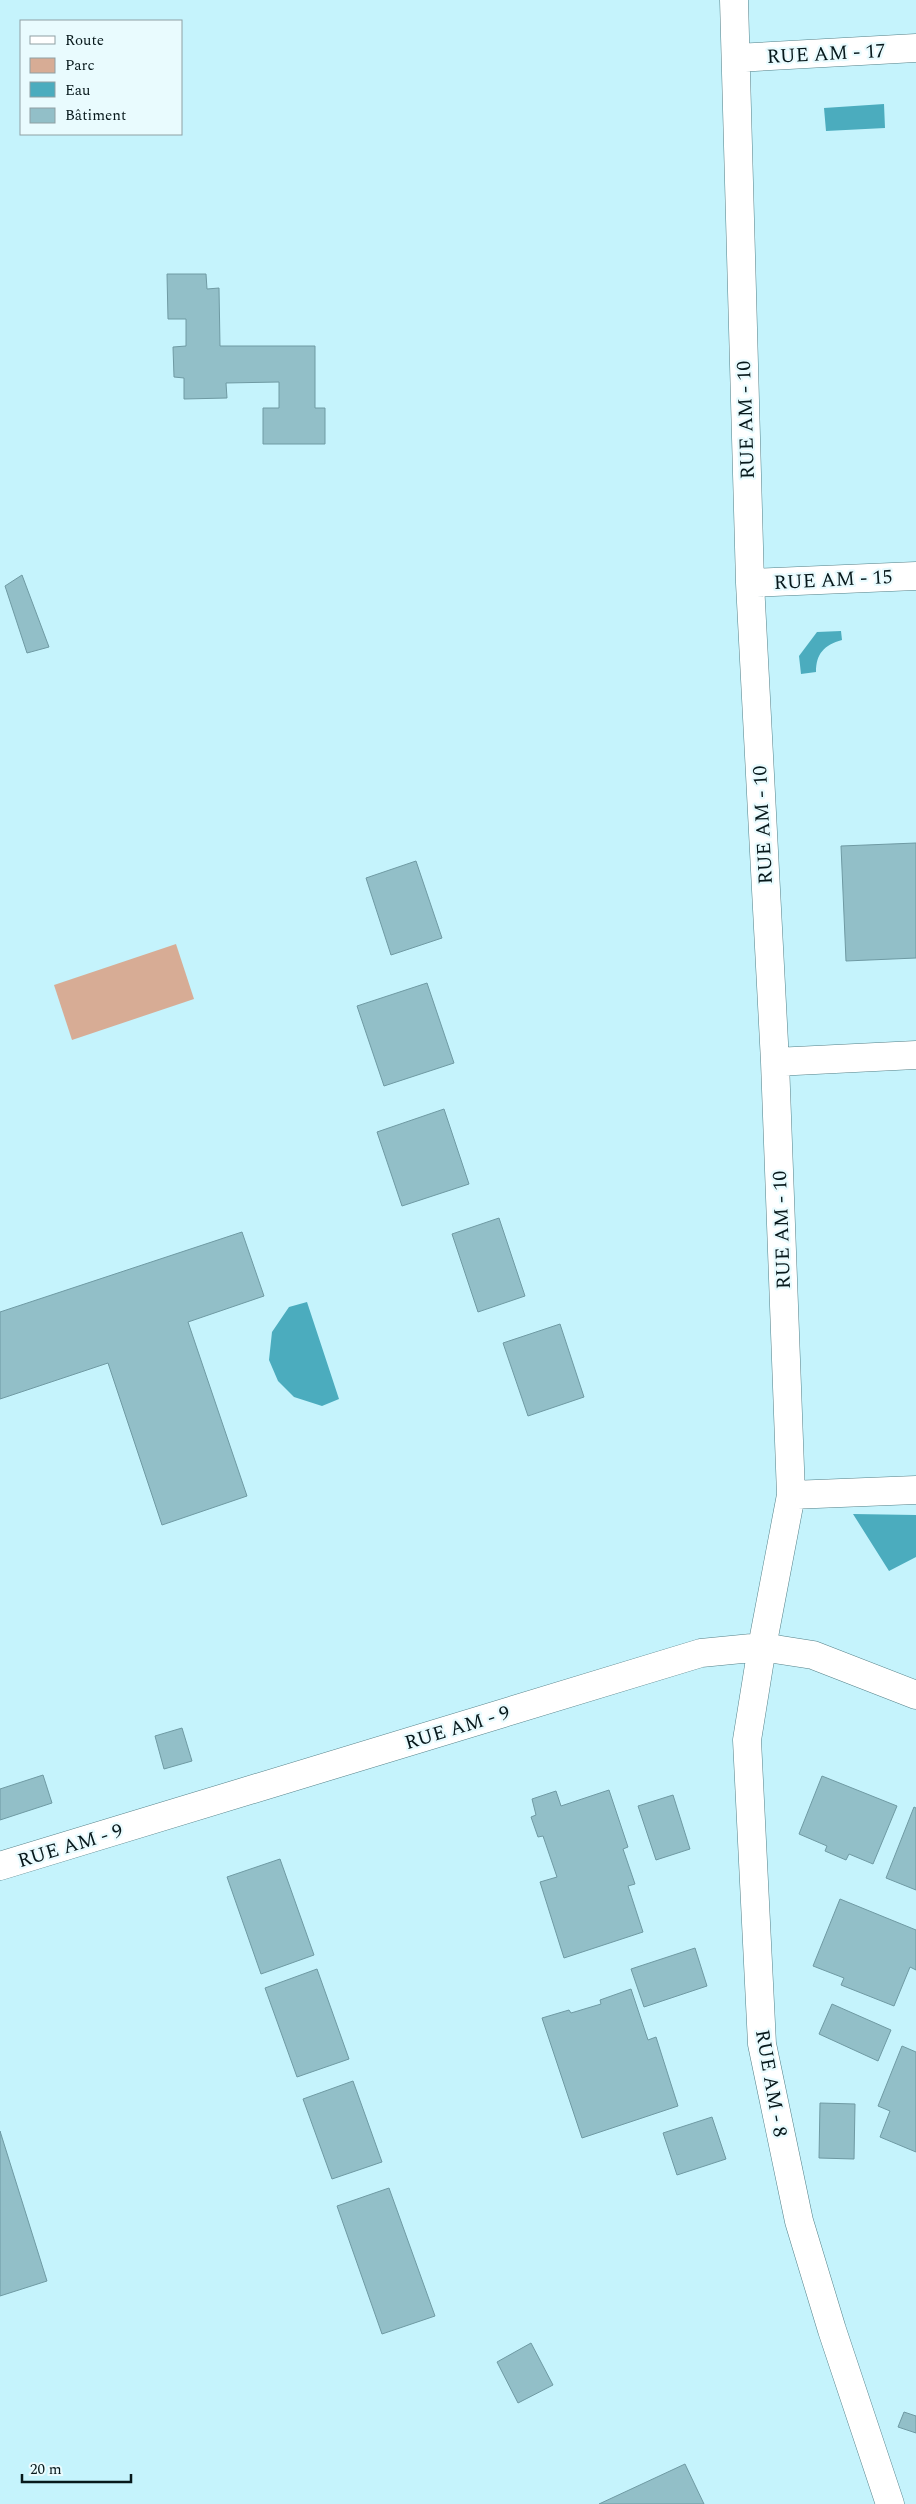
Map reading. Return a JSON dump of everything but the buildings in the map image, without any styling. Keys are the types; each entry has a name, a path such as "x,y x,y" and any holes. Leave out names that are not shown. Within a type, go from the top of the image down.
{"street":[{"name":"RUE AM - 10","path":"734,0 750,583 775,1062 791,1495 762,1647"},
{"name":"RUE AM - 17","path":"736,58 916,48"},
{"name":"RUE AM - 15","path":"750,583 916,576"},
{"path":"775,1062 916,1055"},
{"path":"791,1495 916,1490"},
{"name":"RUE AM - 9","path":"0,1866 701,1653 762,1647 813,1655 916,1695"},
{"name":"RUE AM - 8","path":"762,1647 748,1740 762,2044 800,2221 832,2330 890,2504"}],"green space":[{"path":"176,944 194,999 72,1040 54,985"}],"water":[{"path":"884,104 885,128 826,131 824,108"},
{"path":"841,631 842,640 830,645 819,655 816,672 801,674 799,656 817,632"},
{"path":"307,1302 339,1399 322,1406 294,1397 278,1381 269,1360 272,1332 289,1307"},
{"path":"853,1514 916,1515 916,1557 889,1571"}]}
